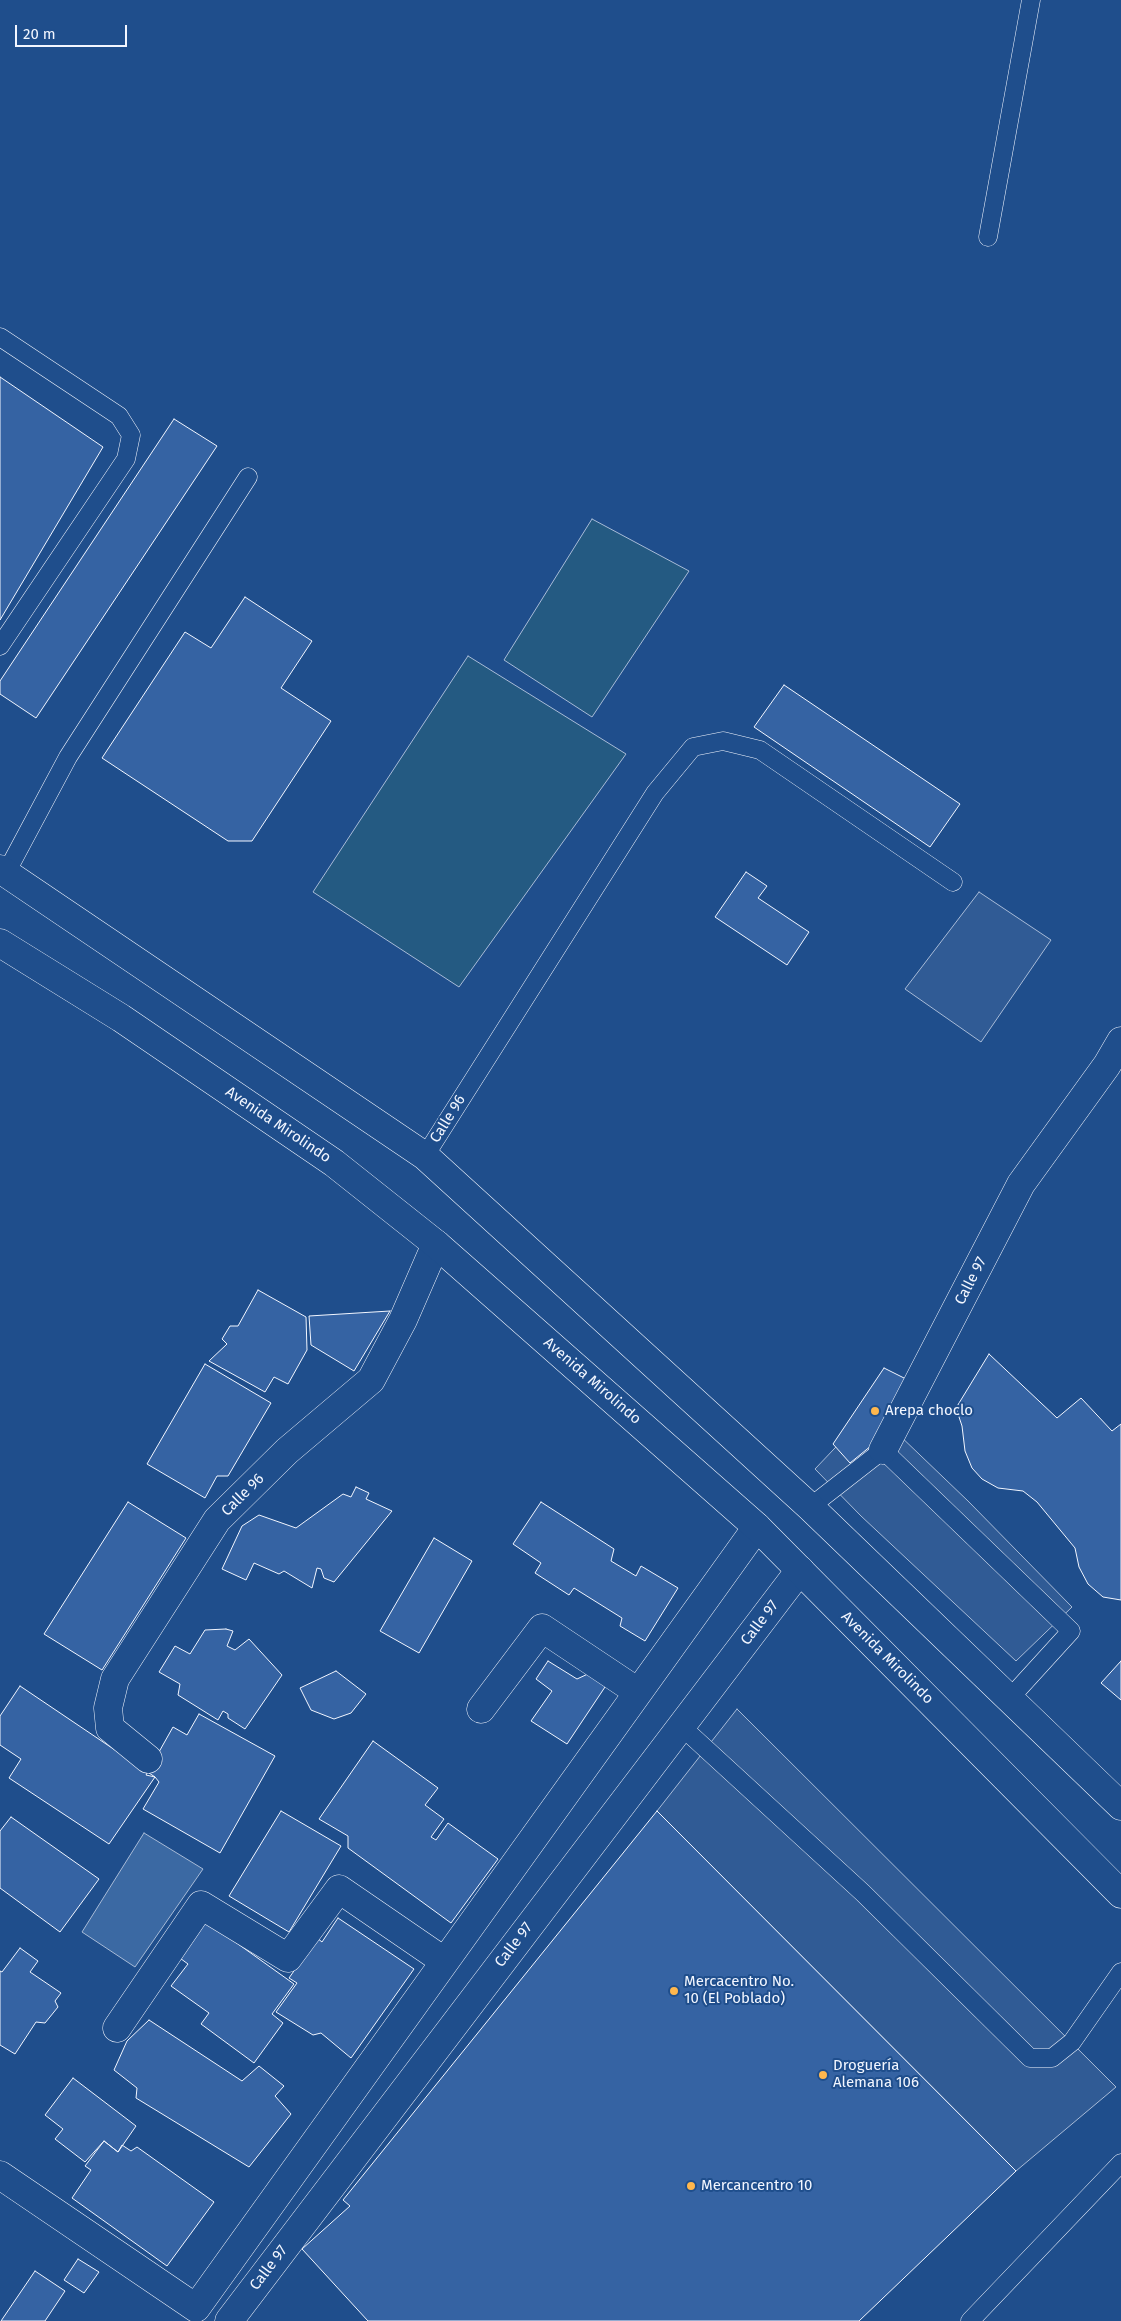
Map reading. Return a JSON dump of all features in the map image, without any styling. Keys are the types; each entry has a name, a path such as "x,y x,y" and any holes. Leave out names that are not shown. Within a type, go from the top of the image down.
{"street":[{"path":"3,871 426,1156 810,1507 1121,1806"},
{"name":"Avenida Mirolindo","path":"0,943 120,1018 334,1163 436,1244 757,1527 1121,1894"},
{"name":"Calle 97","path":"884,1450 1022,1184 1107,1065 1121,1041"},
{"name":"Calle 96","path":"148,1759 110,1728 108,1708 115,1679 217,1520 287,1451 372,1380 404,1320 436,1244"},
{"path":"0,2175 196,2308 757,1527"},
{"name":"Calle 97","path":"229,2321 800,1570"},
{"path":"481,1709 542,1628 638,1692"},
{"path":"117,2028 201,1905 288,1958 339,1889 444,1961"}],"lane":[{"path":"988,237 1030,0"},
{"path":"0,336 119,416 131,435 126,459 0,646"},
{"path":"3,871 68,757 248,477"},
{"name":"Calle 96","path":"426,1156 655,793 693,747 723,741 760,750 953,882"},
{"path":"884,1450 1071,1631 1010,1698"},
{"name":"Calle 97","path":"810,1507 884,1450"},
{"path":"681,1726 863,1892 1030,2058 1052,2058 1072,2042 1121,1972"},
{"path":"970,2321 1121,2163"}],"shaded area":[{"path":"592,519 689,571 592,717 504,660"},
{"path":"468,656 626,754 459,987 313,892"},
{"path":"979,892 1051,940 981,1042 905,989"},
{"path":"872,1409 968,1501 1072,1607 1016,1661 861,1516 815,1469"},
{"path":"737,1709 1116,2087 1016,2171 657,1811"},
{"path":"144,1833 203,1869 135,1967 82,1932"}],"building":[{"path":"0,377 103,447 0,620"},
{"path":"174,419 217,446 36,718 0,694 0,681"},
{"path":"245,597 312,641 281,688 331,721 252,841 228,841 102,758 185,632 211,648"},
{"path":"784,685 960,804 930,847 754,727"},
{"path":"746,872 767,886 758,898 809,932 787,965 715,917"},
{"path":"258,1290 306,1317 307,1350 288,1384 274,1377 265,1392 209,1361 227,1344 222,1339 230,1326 238,1326"},
{"path":"390,1311 354,1371 311,1345 309,1316"},
{"path":"989,1354 1057,1418 1081,1398 1112,1431 1121,1424 1121,1600 1103,1597 1088,1584 1079,1567 1075,1548 1037,1502 1023,1491 998,1488 982,1479 972,1468 965,1451 962,1426 956,1408"},
{"path":"205,1364 271,1403 228,1476 217,1476 205,1498 147,1464"},
{"name":"Arepa choclo","path":"884,1368 910,1381 877,1441 850,1463 833,1444"},
{"path":"356,1487 369,1493 366,1499 392,1511 334,1582 324,1578 321,1569 317,1568 312,1588 284,1571 279,1574 254,1563 246,1580 222,1569 242,1526 259,1515 296,1528 343,1494 351,1497"},
{"path":"128,1502 186,1538 102,1670 44,1634"},
{"path":"541,1502 614,1549 611,1561 636,1576 641,1566 678,1588 645,1641 620,1626 622,1618 574,1588 569,1595 535,1573 541,1563 513,1544"},
{"path":"434,1538 472,1561 419,1653 380,1631"},
{"path":"226,1629 233,1631 227,1646 235,1650 249,1639 282,1675 245,1729 228,1718 228,1714 223,1711 218,1720 178,1695 180,1684 159,1672 175,1646 190,1654 205,1630"},
{"path":"548,1661 577,1679 590,1673 607,1684 567,1744 531,1721 552,1691 536,1679"},
{"path":"1121,1661 1121,1700 1101,1683"},
{"path":"336,1671 366,1694 351,1713 334,1719 311,1710 300,1688"},
{"path":"20,1686 155,1777 109,1844 9,1778 21,1759 0,1745 0,1716"},
{"path":"199,1714 275,1756 220,1853 143,1809 159,1782 155,1777 146,1775 173,1727 187,1735"},
{"path":"373,1741 438,1788 425,1805 444,1819 431,1837 436,1840 448,1823 498,1859 451,1923 348,1848 348,1836 319,1819"},
{"path":"281,1811 341,1846 289,1932 229,1896"},
{"name":"Mercacentro No. 10 (El Poblado)","path":"657,1811 1016,2171 859,2321 368,2321 302,2249 350,2206 343,2200"},
{"path":"11,1817 99,1879 60,1932 0,1888 0,1831"},
{"path":"338,1918 414,1969 351,2058 321,2033 313,2035 276,2012 297,1983 289,1978 317,1938 322,1942"},
{"path":"206,1921 294,1984 272,2014 283,2023 254,2063 201,2024 209,2013 171,1986 188,1964 173,1953"},
{"path":"20,1948 38,1961 30,1972 61,1993 55,2001 58,2007 45,2023 36,2022 15,2054 0,2045 0,1971 2,1972"},
{"path":"149,2020 242,2081 259,2066 284,2086 275,2096 291,2114 249,2167 136,2098 137,2088 114,2070 127,2041"},
{"path":"73,2078 136,2126 118,2152 104,2141 85,2162 55,2139 63,2129 45,2115"},
{"path":"104,2141 118,2152 122,2145 131,2151 137,2147 214,2202 167,2266 72,2198 91,2170 85,2166"},
{"path":"78,2259 99,2272 84,2293 64,2280"},
{"path":"35,2271 65,2291 45,2321 1,2321"}],"place":[{"name":"Arepa choclo","path":"875,1411"},
{"name":"Mercacentro No. 10 (El Poblado)","path":"674,1991"},
{"name":"Droguería Alemana 106","path":"823,2075"},
{"name":"Mercancentro 10","path":"691,2186"}]}
